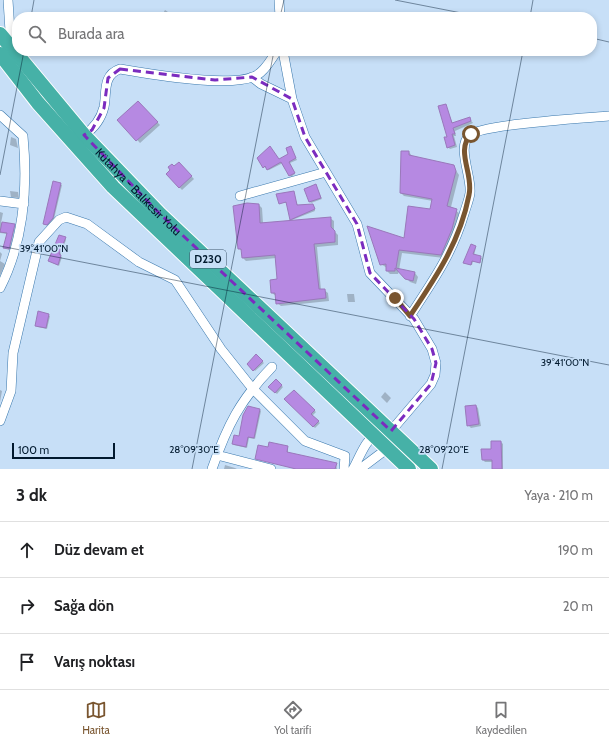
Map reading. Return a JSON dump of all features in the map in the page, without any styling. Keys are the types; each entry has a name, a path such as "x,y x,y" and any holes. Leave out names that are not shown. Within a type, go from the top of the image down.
{"highway":[{"name":"Kütahya - Balıkesir Yolu","path":"0,34 6,51 38,103 113,187 409,469"},
{"name":"Kütahya - Balıkesir Yolu","path":"6,51 160,214 431,469"}],"street":[{"path":"6,51 8,0"},
{"path":"279,0 280,12"},
{"path":"84,135 92,130 104,108 108,78 116,70 120,69 215,80 252,78 264,70 273,56"},
{"path":"284,56 292,99 304,137 357,224 370,273 410,316 432,349 436,363 435,374 427,389 391,431 388,448 360,469"},
{"path":"252,78 292,99"},
{"path":"0,114 23,136 25,195 19,235 5,278 0,288"},
{"path":"410,316 446,260 457,236 470,194 470,180 464,148 466,140 471,134 503,127 609,116"},
{"path":"240,196 326,172"},
{"path":"0,201 24,204"},
{"path":"0,421 10,391 13,353 39,242 59,220 66,217 87,224 139,262 175,280 221,349 252,388 305,441 345,456 344,469"},
{"path":"212,469 229,425 239,405 252,388 272,367"},
{"path":"354,469 367,444 374,435 391,431"},
{"path":"217,455 271,469"}],"highlighted area":[{"path":"120,69 215,80 252,77 292,99 305,137 357,224 370,273 414,319 432,349 436,363 431,384 391,431 160,214 84,135 92,130 104,108 108,78"}],"building":[{"path":"138,101 158,122 136,141 117,120"},
{"path":"446,104 452,123 470,117 471,121 453,128 455,134 452,134 455,145 447,148 444,137 447,137 438,106"},
{"path":"270,146 279,159 288,154 286,148 291,146 296,158 289,162 295,173 289,176 281,162 267,170 265,166 263,168 257,158"},
{"path":"401,151 409,151 409,155 454,165 456,171 447,206 457,209 452,229 441,255 399,250 396,268 415,272 413,281 405,279 395,268 395,271 386,271 386,264 380,265 367,226 404,238 408,206 430,209 432,199 400,193"},
{"path":"179,162 192,176 179,188 166,174 170,170 168,167 172,164 174,166"},
{"path":"53,181 61,183 53,218 47,225 43,224"},
{"path":"316,184 321,198 309,202 304,189"},
{"path":"294,191 297,205 313,204 315,209 290,220 286,202 279,204 276,194"},
{"path":"247,203 259,204 260,223 331,217 331,227 335,231 335,242 314,244 319,289 325,289 326,298 276,304 275,293 271,293 270,280 277,279 275,255 242,258 241,249 238,249 233,206"},
{"path":"2,222 15,224 9,249 3,248 7,233 0,232"},
{"path":"59,235 66,237 59,254 61,255 58,265 48,261"},
{"path":"471,244 476,246 473,254 481,256 480,263 472,261 471,265 463,263"},
{"path":"38,311 49,314 46,328 35,326"},
{"path":"256,354 263,361 253,371 247,364"},
{"path":"276,379 282,385 275,393 268,387"},
{"path":"294,390 315,410 311,414 319,421 313,427 284,399"},
{"path":"476,405 479,424 467,426 465,406"},
{"path":"248,406 260,409 254,438 248,437 246,447 232,444 234,435 239,436 243,415"},
{"path":"491,441 501,441 502,469 492,469 492,460 482,460 481,449 491,449"},
{"path":"269,442 288,446 287,452 337,463 335,469 296,469 255,459 258,445 268,447"}],"route":[{"path":"395,298 410,316 446,260 457,236 470,194 470,180 464,157 464,148 466,140 471,134"}]}
